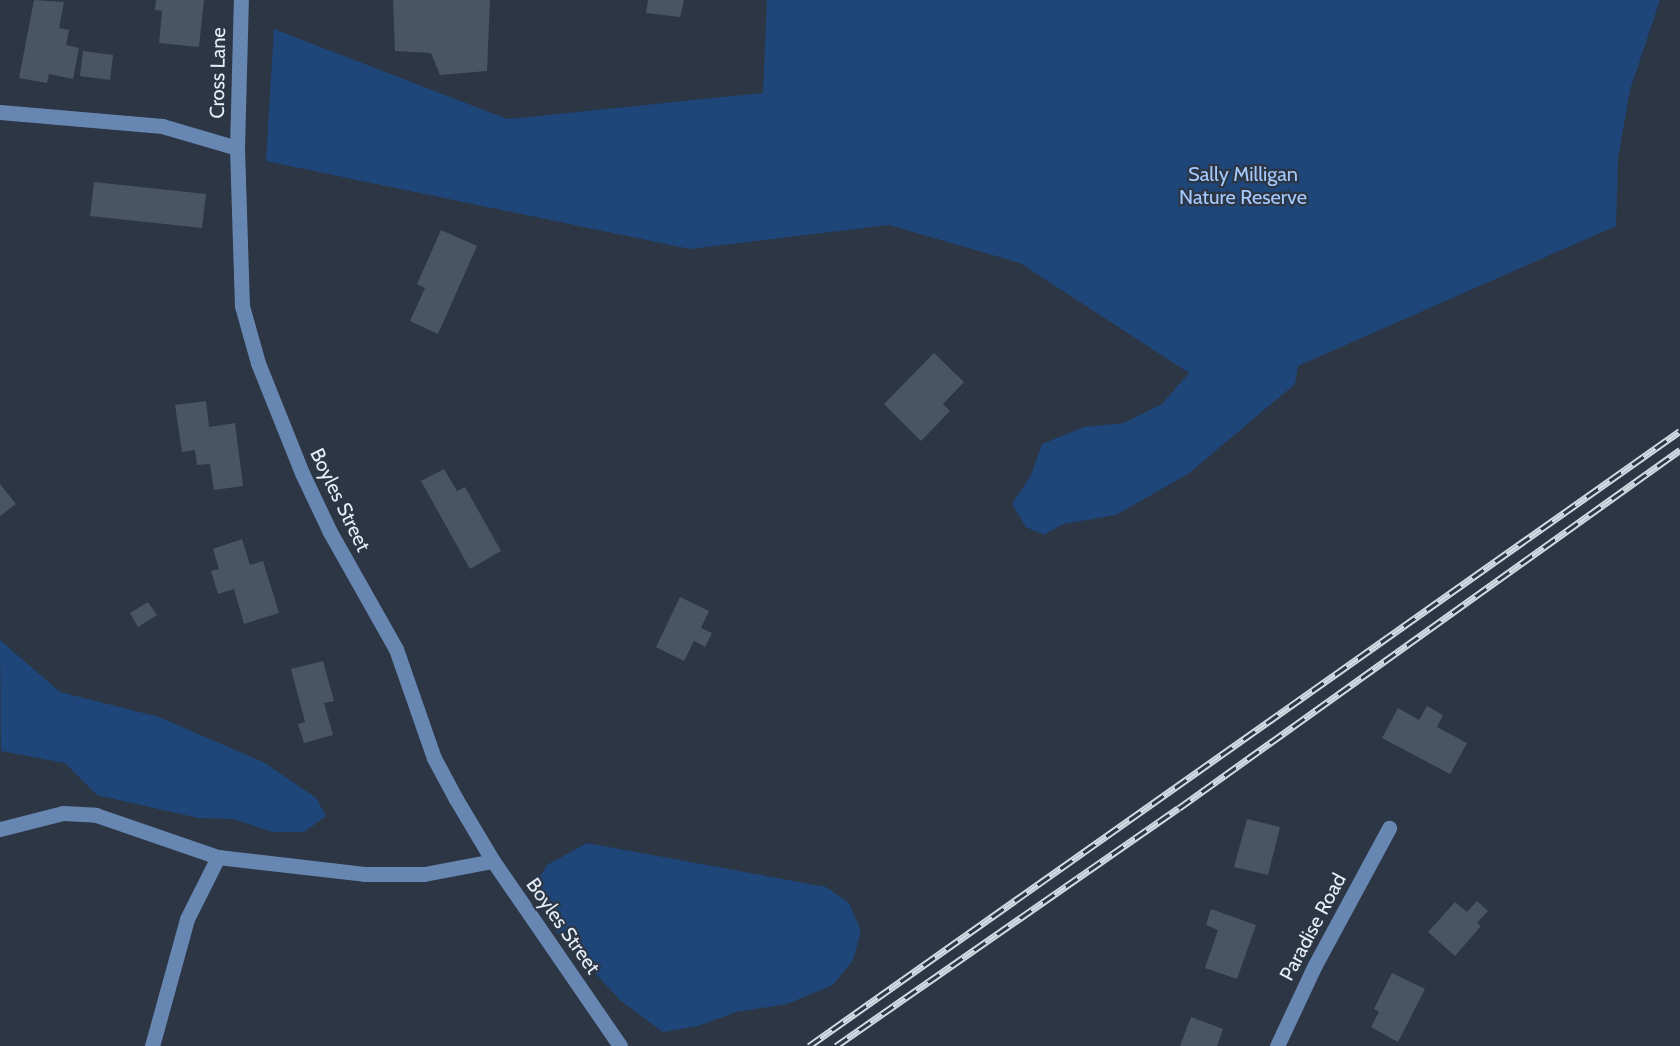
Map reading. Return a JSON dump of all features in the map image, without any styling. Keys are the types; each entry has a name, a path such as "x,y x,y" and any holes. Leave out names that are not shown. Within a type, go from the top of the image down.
{"street":[{"name":"Cross Lane","path":"237,148 241,0"},
{"path":"0,112 162,126 237,148"},
{"name":"Boyles Street","path":"237,148 242,306 258,363 330,532 396,649 434,758 493,861 620,1046"},
{"path":"0,829 63,813 96,815 218,857 374,874 424,874 493,861"},
{"name":"Paradise Road","path":"1277,1046 1315,965 1389,828"},
{"path":"152,1046 188,919 218,857"}],"green space":[{"name":"Sally Milligan Nature Reserve","path":"767,0 1660,0 1630,90 1618,158 1616,226 1298,366 1295,384 1188,474 1116,515 1063,524 1044,535 1026,527 1012,504 1031,475 1042,444 1084,427 1124,423 1162,404 1189,373 1020,263 889,225 690,249 266,161 274,29 507,119 763,93"},
{"path":"0,640 60,692 159,717 265,763 316,798 326,816 304,832 273,832 233,819 198,818 97,795 65,763 1,751"},
{"path":"587,843 826,887 849,903 861,931 853,960 833,985 787,1004 736,1012 698,1026 663,1032 620,1000 556,931 542,904 536,883 547,865"}],"building":[{"path":"34,0 64,2 59,28 69,30 66,45 79,48 73,79 49,74 47,83 19,78"},
{"path":"156,0 204,0 199,47 159,43 162,11 155,10"},
{"path":"393,0 490,0 487,71 440,75 431,53 395,51"},
{"path":"648,0 684,0 680,17 646,13"},
{"path":"83,51 113,55 110,80 80,76"},
{"path":"94,182 206,194 202,228 90,216"},
{"path":"441,230 477,246 438,334 410,321 425,288 417,284"},
{"path":"934,353 964,382 943,404 950,411 921,441 884,404"},
{"path":"206,401 209,427 235,423 243,486 214,490 210,464 197,465 195,450 182,452 175,405"},
{"path":"444,469 457,491 465,487 501,551 470,569 421,481"},
{"path":"0,484 16,504 0,516"},
{"path":"242,539 250,565 263,561 279,613 244,624 234,589 218,594 211,571 219,569 213,549"},
{"path":"680,597 709,611 701,628 712,633 705,647 694,641 684,661 656,647"},
{"path":"148,602 157,615 138,627 130,613"},
{"path":"323,661 334,701 324,703 333,735 304,743 298,724 305,722 291,669"},
{"path":"1427,706 1443,715 1437,727 1467,743 1450,774 1382,738 1398,708 1419,720"},
{"path":"1247,819 1280,827 1268,875 1234,867"},
{"path":"1477,901 1488,911 1477,923 1481,926 1455,956 1428,932 1455,902 1467,912"},
{"path":"1211,909 1256,925 1237,979 1205,968 1218,930 1206,925"},
{"path":"1392,973 1425,989 1398,1042 1371,1027 1379,1012 1374,1009"},
{"path":"1191,1017 1223,1029 1217,1046 1180,1046"}],"railway":[{"path":"809,1046 1680,431"},
{"path":"836,1046 1179,808 1680,450"}]}
